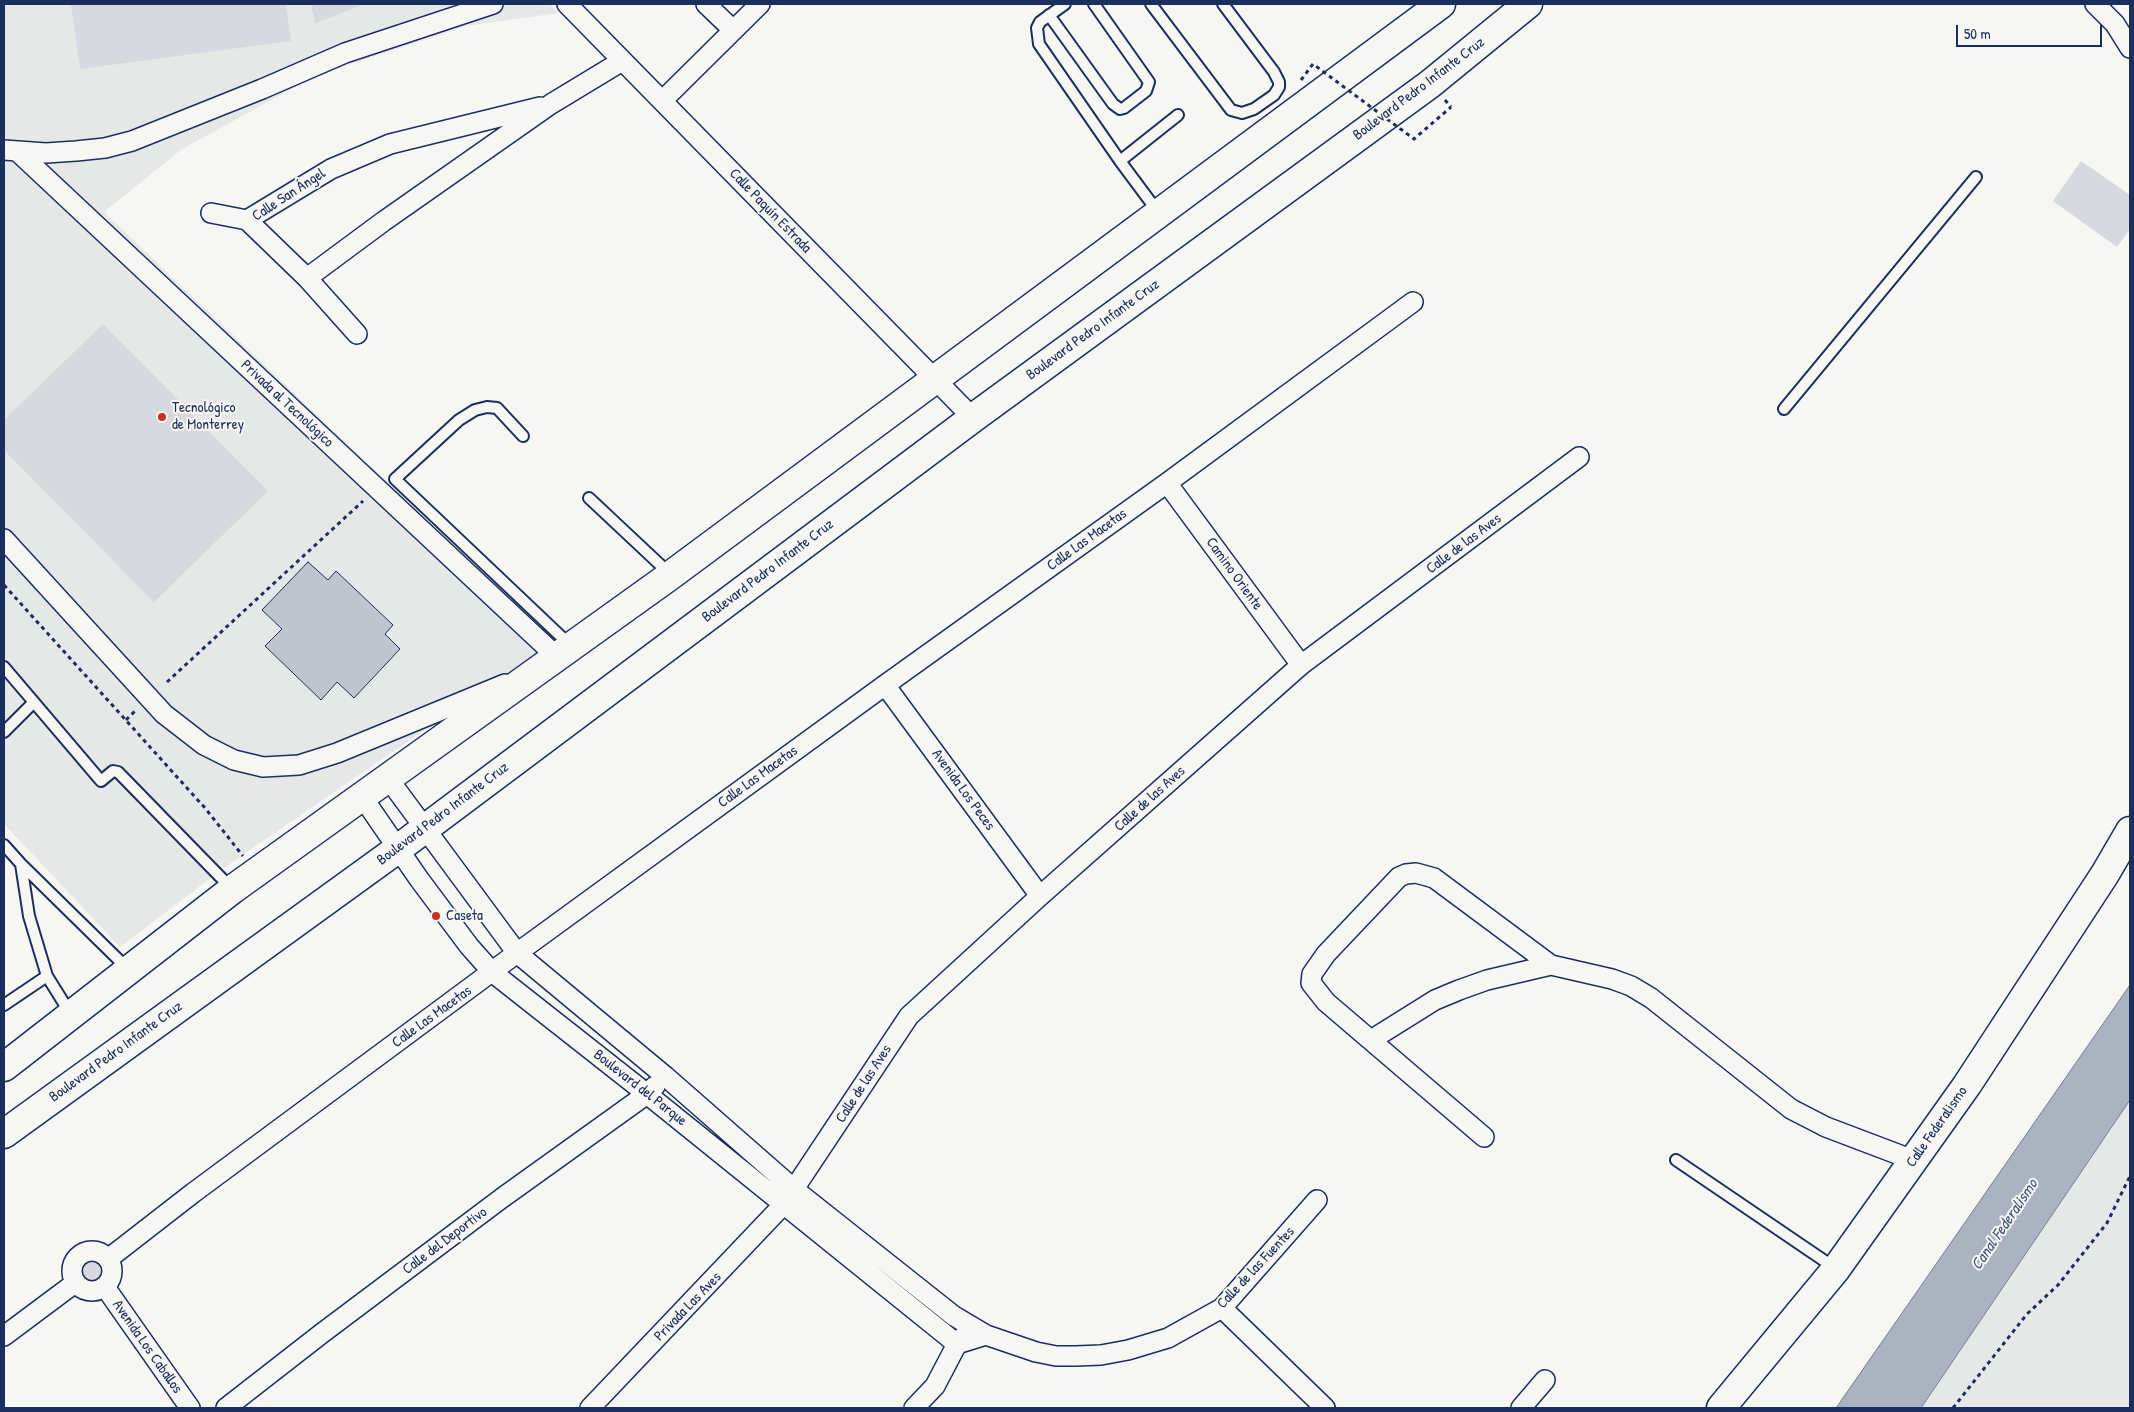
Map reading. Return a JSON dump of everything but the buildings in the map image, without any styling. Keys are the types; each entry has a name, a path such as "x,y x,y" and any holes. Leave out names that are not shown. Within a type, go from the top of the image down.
{"main road":[{"path":"9,1059 180,932 232,889 671,575 1441,4"},
{"name":"Boulevard Pedro Infante Cruz","path":"4,1134 399,848 973,418 1430,84 1528,4"},
{"name":"Calle Federalismo","path":"1721,1408 1836,1269 1914,1160 1977,1069 2105,874 2130,831"}],"street":[{"path":"10,151 76,152 105,148 132,141 236,100 346,53 493,4"},
{"name":"Calle Paquín Estrada","path":"567,4 973,418"},
{"path":"706,4 733,30"},
{"path":"662,100 760,4"},
{"path":"2095,4 2115,24 2130,48"},
{"name":"Calle San Ángel","path":"551,104 390,144 331,169 247,220 307,278 384,221 551,104 622,60"},
{"name":"Privada al Tecnológico","path":"10,151 376,488 557,658"},
{"path":"211,213 247,220"},
{"path":"307,278 357,334"},
{"name":"Calle Las Macetas","path":"108,1259 193,1193 492,972 1414,302"},
{"name":"Calle de las Aves","path":"790,1197 909,1016 1040,896 1301,665 1579,458"},
{"name":"Camino Oriente","path":"1167,483 1301,665"},
{"path":"4,539 164,714 204,745 234,760 263,767 299,765 337,753 557,658"},
{"name":"Avenida Los Peces","path":"885,685 1040,896"},
{"name":"Boulevard del Parque","path":"387,778 426,828 517,954 665,1076 790,1197 957,1344"},
{"name":"Boulevard del Parque","path":"361,795 420,879 492,972 647,1094 954,1316 979,1331"},
{"path":"1484,1137 1317,993 1311,983 1312,974 1326,954 1399,877 1406,874 1425,874 1434,878 1551,965 1612,979 1630,986 1651,998 1792,1109 1826,1127 1914,1160"},
{"path":"1371,1040 1412,1013 1443,997 1487,980 1551,965"},
{"name":"Calle del Deportivo","path":"226,1408 320,1334 494,1204 647,1094 665,1076"},
{"name":"Privada Las Aves","path":"590,1408 790,1197"},
{"name":"Calle de las Fuentes","path":"979,1331 1036,1352 1056,1356 1101,1355 1128,1350 1168,1338 1222,1308 1317,1200"},
{"path":"92,1250 99,1252 108,1259 112,1268 112,1274 105,1287 92,1291 86,1290 75,1283 72,1277 72,1265 79,1254 92,1250"},
{"path":"4,1336 75,1283"},
{"name":"Avenida Los Caballos","path":"105,1287 190,1408"},
{"path":"1222,1308 1325,1408"},
{"path":"914,1408 935,1386 957,1344 979,1331"},
{"path":"1521,1408 1545,1380"}],"lane":[{"path":"1064,4 1037,28 1039,44 1120,161 1158,212"},
{"path":"1050,15 1113,104 1120,109 1124,108 1146,91 1149,82 1094,4"},
{"path":"1151,4 1231,110 1242,113 1254,110 1274,95 1280,88 1279,82 1274,72 1223,4"},
{"path":"1120,161 1178,115"},
{"path":"1784,409 1976,177"},
{"path":"523,436 497,408 487,407 475,410 459,420 395,479 557,658"},
{"path":"589,498 671,575"},
{"path":"4,667 101,781 113,771 118,772 232,889"},
{"path":"4,732 34,702"},
{"path":"4,845 128,969"},
{"path":"21,864 29,916 47,976 70,1014"},
{"path":"4,1005 47,976"},
{"path":"1676,1160 1836,1269"}],"path":[{"path":"1302,80 1313,64 1414,140 1451,107"},
{"path":"167,682 376,488"},
{"path":"4,585 205,808 256,872"},
{"path":"1953,1408 2027,1314 2058,1285 2107,1223 2130,1176"}],"shaded area":[{"name":"Tecnológico de Monterrey","path":"4,4 549,4 559,13 466,26 317,75 182,149 104,212 554,641 225,867 120,947 4,824"},
{"path":"71,4 286,4 291,41 80,69"},
{"path":"311,4 365,4 315,23"},
{"path":"2081,161 2130,195 2130,229 2117,247 2053,201"},
{"path":"103,324 268,491 154,602 4,450 4,420"},
{"path":"2130,1100 2130,1408 1921,1408"},
{"path":"91,1258 100,1262 104,1271 100,1280 91,1284 82,1280 78,1271 82,1262"}],"water":[{"name":"Canal Federalismo","path":"2130,985 2130,1100 1921,1408 1836,1408"}],"place":[{"name":"Tecnológico de Monterrey","path":"162,417"},
{"name":"Caseta","path":"436,916"}]}
